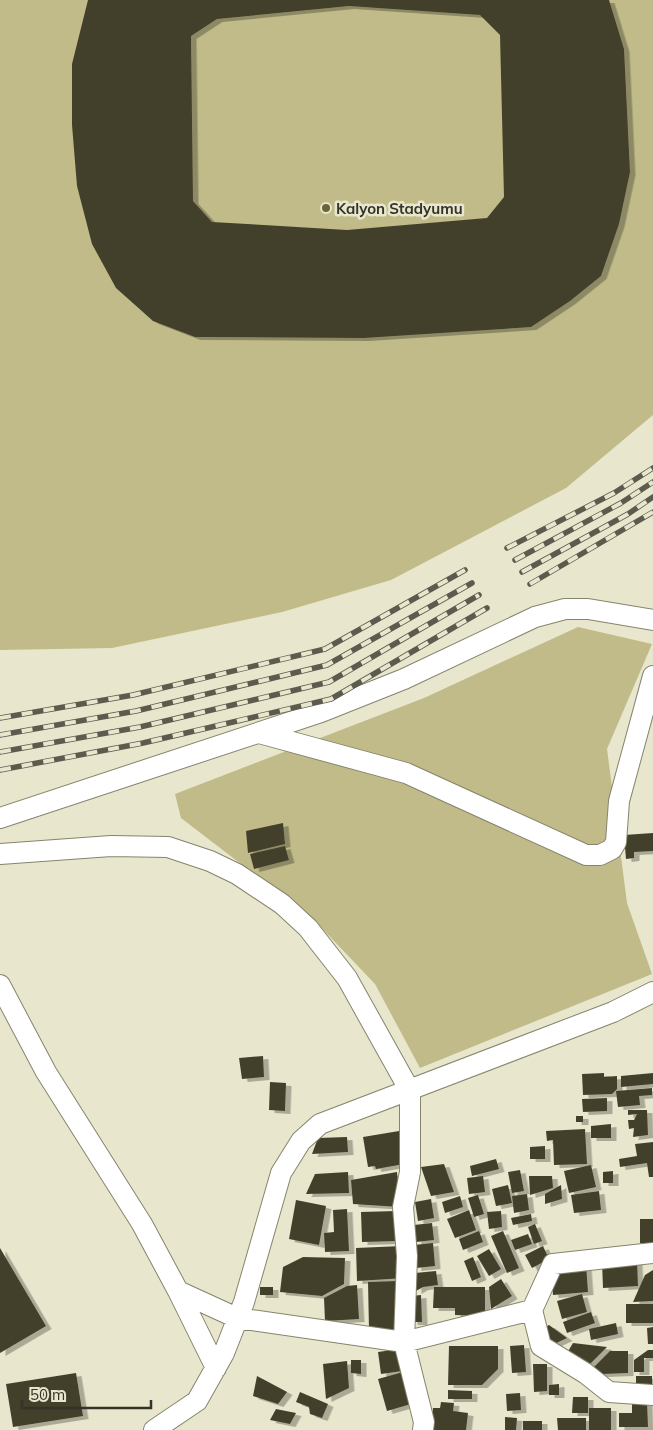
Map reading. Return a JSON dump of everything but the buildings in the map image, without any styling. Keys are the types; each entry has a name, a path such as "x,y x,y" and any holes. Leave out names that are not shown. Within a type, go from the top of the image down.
{"street":[{"path":"0,818 321,712 404,679 535,617 548,613 565,609 588,609 653,620"},
{"path":"259,733 406,773 586,855 600,855 612,849 616,842 619,801 653,676"},
{"path":"0,854 111,846 168,847 210,861 237,874 282,904 308,928 347,978 410,1091 410,1172 403,1207 407,1256 404,1342 419,1427"},
{"path":"0,985 46,1072 142,1224 216,1368"},
{"path":"154,1430 197,1401 216,1368 238,1318 282,1173 301,1141 320,1124 612,1012 653,992"},
{"path":"653,1252 553,1264 532,1310 541,1346 585,1373 609,1392 653,1395"},
{"path":"178,1291 238,1318 404,1342 532,1310"}],"shaded area":[{"name":"Kalyon Stadyumu","path":"0,0 653,0 653,415 566,488 391,580 282,612 112,648 0,650"},
{"path":"578,627 652,644 607,749 627,903 652,974 420,1068 375,984 314,920 181,818 175,794 424,698"}],"railway":[{"path":"507,548 614,493 653,468"},
{"path":"515,560 621,503 653,482"},
{"path":"522,572 628,514 653,497"},
{"path":"530,584 653,512"},
{"path":"0,718 133,695 325,649 465,570"},
{"path":"0,735 136,711 327,665 472,583"},
{"path":"0,752 140,727 329,682 479,595"},
{"path":"0,770 143,743 331,699 487,608"}],"place":[{"name":"Kalyon Stadyumu","path":"326,208"}]}
